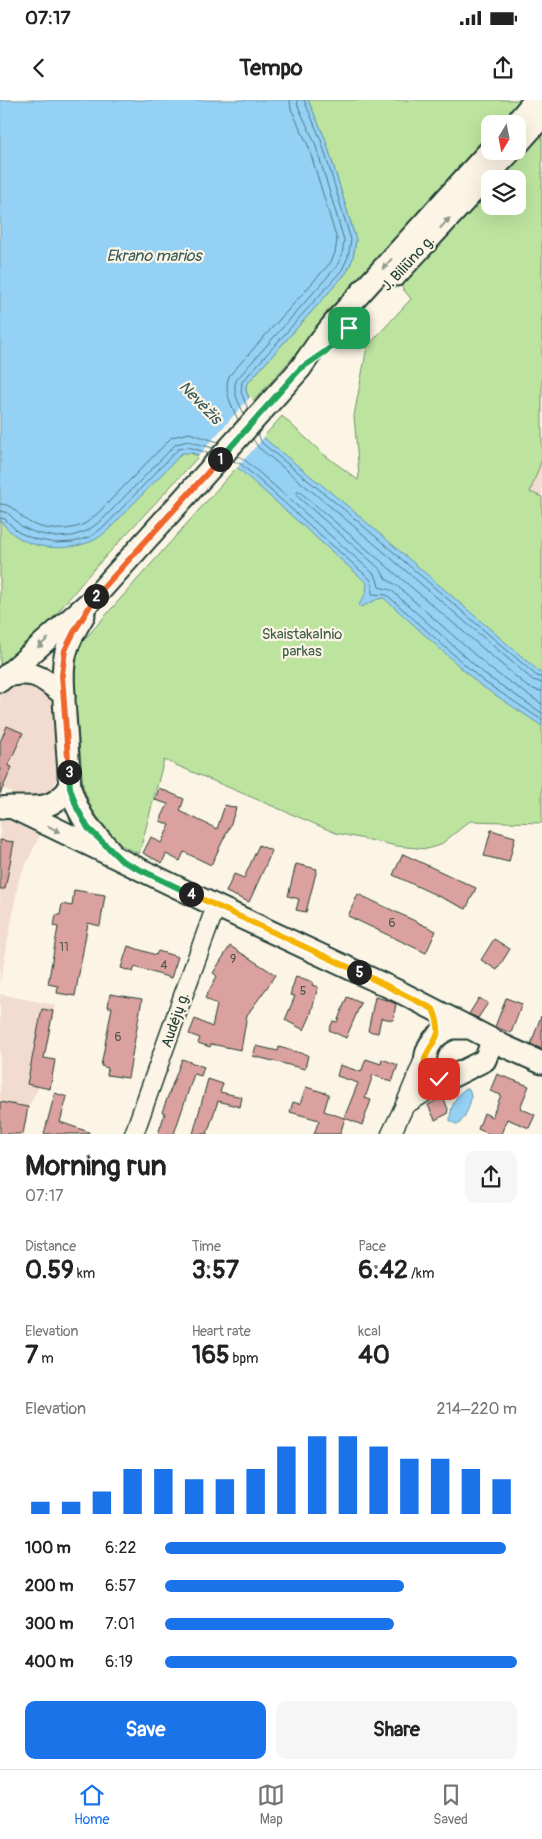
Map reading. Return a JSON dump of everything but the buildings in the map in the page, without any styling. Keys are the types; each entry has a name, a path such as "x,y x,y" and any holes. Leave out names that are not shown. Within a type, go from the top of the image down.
{"main road":[{"path":"522,115 535,100"},
{"path":"526,135 542,117"},
{"name":"J. Biliūno g.","path":"3,678 93,599 300,369 338,318 481,160"},
{"name":"J. Biliūno g.","path":"300,369 329,349 503,160"},
{"name":"J. Biliūno g.","path":"93,599 65,650 62,675 70,788 77,808 88,828 122,861"},
{"path":"3,678 30,674 41,678 64,695"},
{"path":"4,806 45,806 60,800 70,788"},
{"path":"4,806 394,989 542,1063"},
{"path":"433,1009 438,1025 438,1034 425,1057 425,1066 430,1075 445,1080 485,1060 517,1052"},
{"path":"438,1034 452,1028 470,1028"},
{"path":"485,1060 490,1047 490,1038"}],"street":[{"name":"Audėjų g.","path":"134,1134 216,906"},
{"path":"391,1134 425,1057"},
{"path":"405,1105 445,1080"}],"shaded area":[{"path":"542,459 542,497 530,493"},
{"path":"20,678 48,692 52,706 58,774 55,784 48,793 39,796 15,794 0,787 0,690"},
{"path":"0,817 19,821 41,833 19,879 0,984"},
{"path":"0,994 55,1005 39,1087 28,1107 23,1134 0,1134"}],"green space":[{"path":"308,100 526,100 512,115 481,115 481,149 251,402 246,391 246,385 347,272 353,258 356,240 325,138"},
{"name":"Skaistakalnio parkas","path":"542,129 542,459 530,492 542,497 542,823 470,821 440,845 427,849 397,846 336,833 164,760 139,854 119,844 91,808 83,786 74,684 77,655 83,641 282,416 322,453 358,480 354,416 367,347 411,299 400,285 481,196 481,215 526,215 526,170 505,170 514,160 526,160 526,147"},
{"path":"187,452 199,456 92,571 42,631 0,668 0,520 2,523 92,541 109,528 182,453"}],"water":[{"name":"Ekrano marios","path":"0,100 308,100 325,138 356,240 353,258 347,272 246,385 246,391 265,439 350,508 542,674 542,726 480,685 384,598 361,607 359,605 366,593 367,583 238,468 192,453 182,453 107,531 96,539 78,546 60,548 35,545 13,534 4,525 0,520"},
{"path":"465,1089 469,1089 471,1098 464,1118 458,1125 450,1121 451,1112 456,1099"}],"pier":[{"path":"251,396 266,435 235,470 197,457"}],"route":[{"path":"349,328 329,349 300,369 93,599 65,650 62,675 70,788 77,808 88,828 122,861 433,1009 438,1025 438,1034 428,1048 425,1066 430,1075 439,1079"}],"water label":[{"name":"Nevėžis","path":"201,402"}]}
